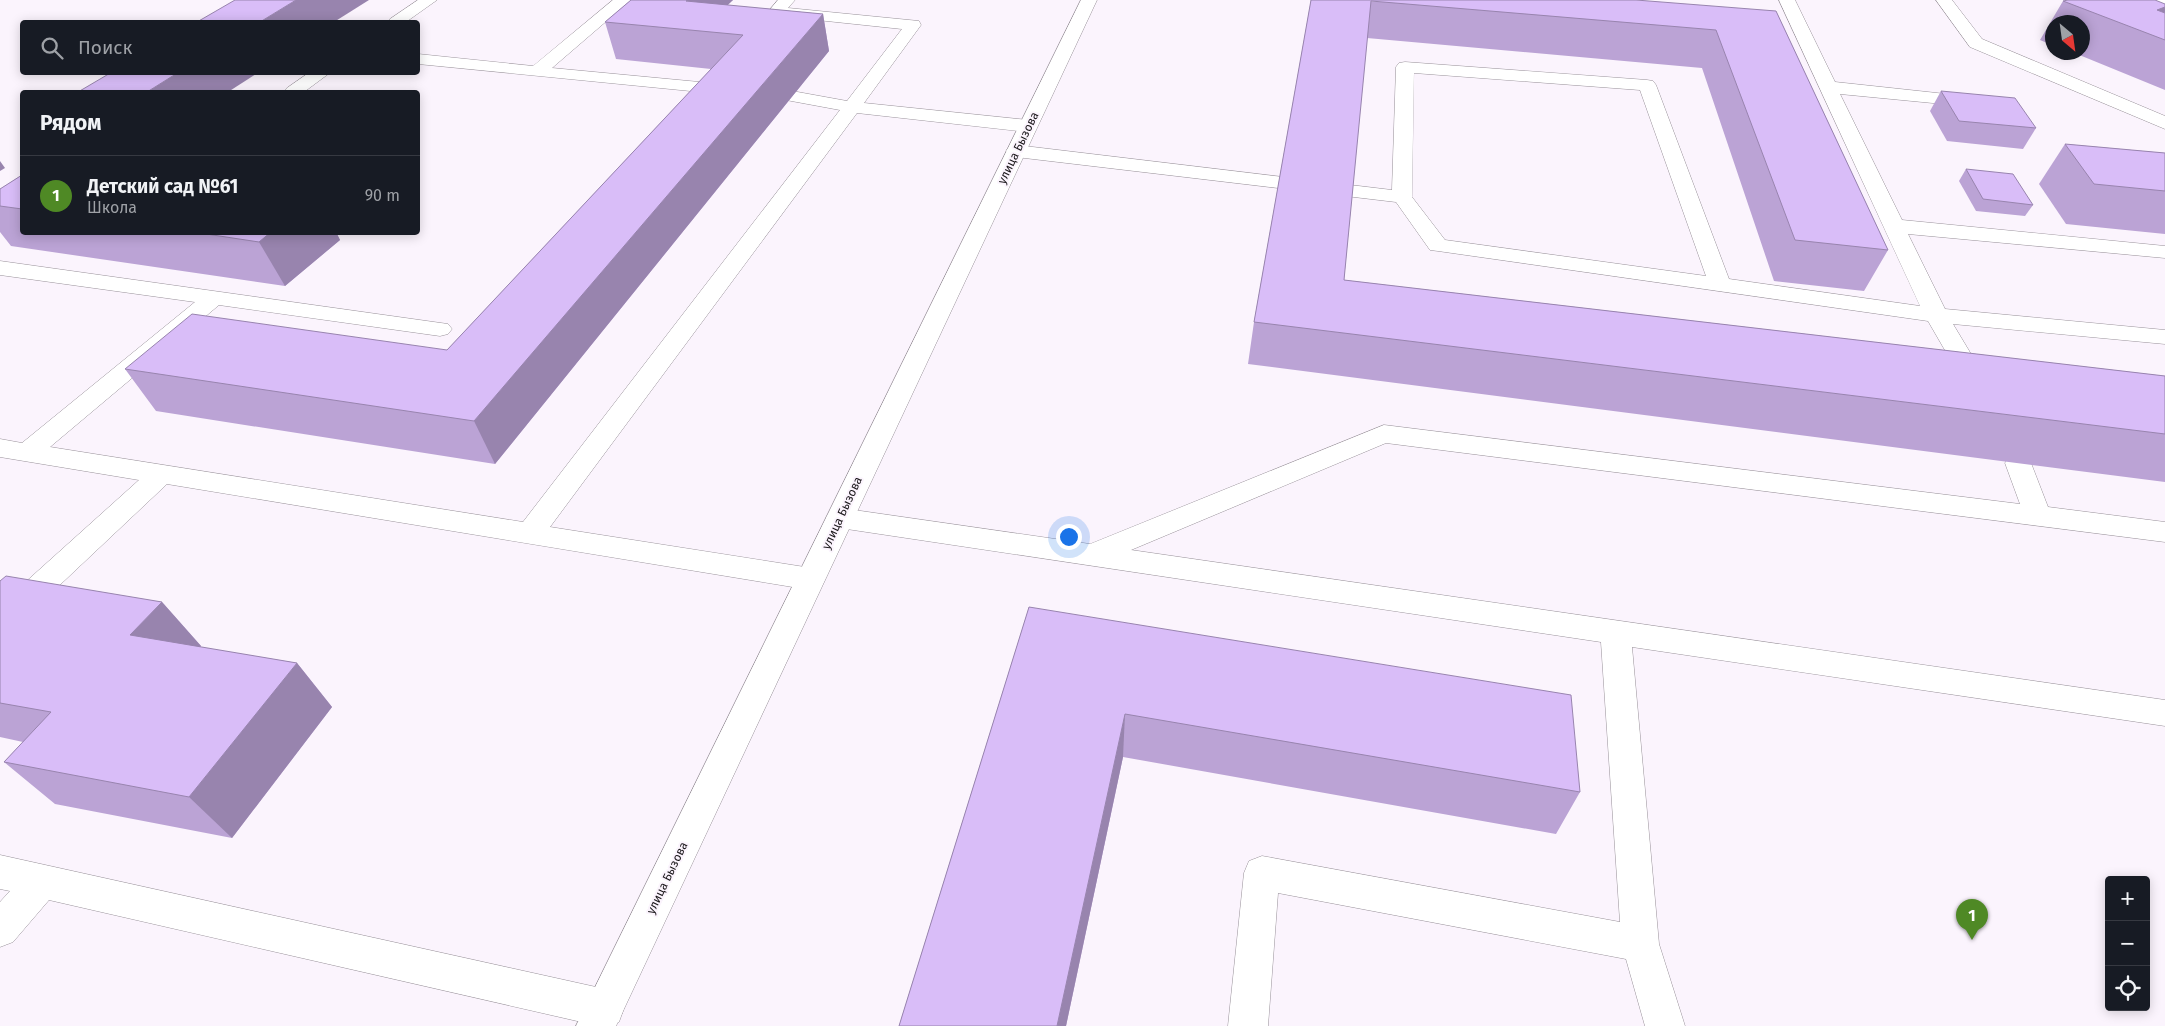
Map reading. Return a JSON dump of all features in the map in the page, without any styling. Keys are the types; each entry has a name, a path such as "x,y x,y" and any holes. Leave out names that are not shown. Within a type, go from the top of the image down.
{"street":[{"path":"399,20 429,0"},
{"path":"537,72 623,0"},
{"path":"530,533 913,25 776,12 787,0"},
{"name":"улица Бызова","path":"601,1017 1089,0"},
{"path":"1787,0 1936,315 1988,402"},
{"path":"1944,0 1976,43 2165,123"},
{"path":"2143,0 2165,2"},
{"path":"420,59 735,90"},
{"path":"1720,284 1647,85 1404,67 1402,197 1438,244 1936,315 2165,338"},
{"path":"296,90 318,75"},
{"path":"1828,87 1991,104"},
{"path":"792,96 852,107 1028,126"},
{"path":"1016,151 1402,197"},
{"path":"1894,226 2165,252"},
{"path":"0,268 440,328"},
{"path":"27,452 214,298"},
{"path":"1090,556 1384,434 2165,532"},
{"path":"0,448 811,579"},
{"path":"2018,463 2038,516"},
{"path":"0,623 162,474"},
{"path":"840,518 1616,634 2165,713"},
{"path":"1616,634 1640,944 1665,1026"},
{"path":"0,872 601,1017"},
{"path":"1248,1026 1262,874 1640,944"},
{"path":"0,930 42,882"}],"building":[{"path":"235,0 296,0 263,20 200,20"},
{"path":"631,0 688,0 686,1 823,14 474,421 125,369 192,314 447,350 743,35 605,22"},
{"path":"1311,0 1636,0 1776,11 1888,250 1795,240 1716,30 1371,1 1344,280 2165,376 2165,434 1254,322"},
{"path":"2155,0 2165,4 2165,7 2157,10 2165,13 2165,40 2063,1"},
{"path":"107,75 174,75 150,90 81,90"},
{"path":"1941,91 2015,98 2036,128 1959,121"},
{"path":"2065,144 2165,153 2165,191 2094,184"},
{"path":"1966,169 2013,174 2033,205 1983,199"},
{"path":"20,176 20,209 0,206 0,189"},
{"path":"213,235 267,235 259,242"},
{"path":"6,576 162,602 130,635 297,663 189,797 4,762 51,712 0,703 0,581"},
{"path":"1029,607 1571,695 1580,792 1125,714 1057,1026 899,1026"}],"place":[{"name":"Детский сад №61","path":"1972,940"}]}
